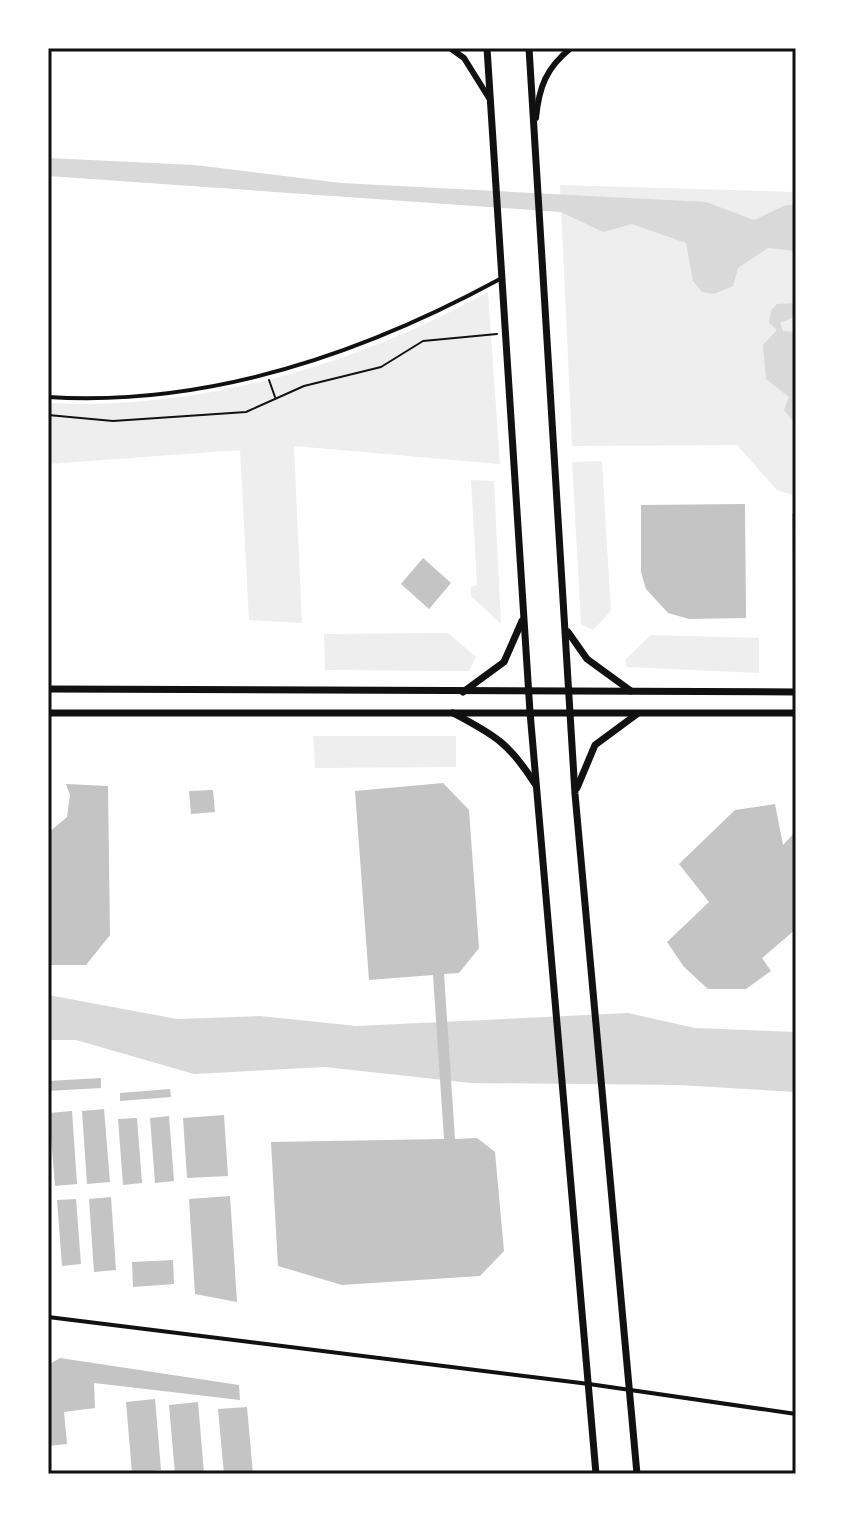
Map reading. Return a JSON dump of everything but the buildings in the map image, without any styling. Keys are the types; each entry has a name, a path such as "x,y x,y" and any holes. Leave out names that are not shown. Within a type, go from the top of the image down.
{"main road":[{"path":"487,48 530,712 596,1474"},
{"path":"529,48 575,794 637,1474"},
{"path":"462,693 504,662 524,615"},
{"path":"567,630 587,659 633,692"},
{"path":"48,689 796,692"},
{"path":"451,712 487,730 515,751 536,786"},
{"path":"48,713 796,713"},
{"path":"575,794 595,745 639,713"}],"street":[{"path":"450,48 464,58 491,103"},
{"path":"534,133 543,78 552,64 571,48"},
{"path":"48,397 125,395 221,385 304,366 422,321 502,278"},
{"path":"48,1317 589,1384 796,1414"}],"path":[{"path":"48,415 113,421 246,412 327,378 363,373 423,341 506,333"},
{"path":"266,374 276,398"}],"shaded area":[{"path":"48,158 195,165 341,183 706,202 754,220 786,205 796,205 796,251 768,248 738,268 733,286 714,294 702,292 693,281 686,243 632,224 603,232 561,212 48,176"},
{"path":"560,185 796,192 796,496 777,490 737,445 572,446"},
{"path":"488,292 500,464 294,446 302,623 249,620 240,450 48,464 48,403 105,404 162,399 219,391 276,378 385,341"},
{"path":"796,303 796,316 780,323 783,331 796,332 796,425 784,410 789,397 766,379 763,345 777,330 769,323 771,310 777,304"},
{"path":"602,461 611,611 593,630 581,624 572,462"},
{"path":"471,480 494,481 501,624 471,596 471,587 477,585"},
{"path":"448,633 476,657 469,671 325,670 324,634"},
{"path":"651,635 759,638 759,673 627,667 625,660"},
{"path":"313,736 456,736 456,767 315,768"},
{"path":"48,995 177,1019 260,1016 357,1026 628,1013 695,1028 796,1032 796,1092 678,1085 471,1083 325,1067 194,1074 76,1040 48,1040"}]}
